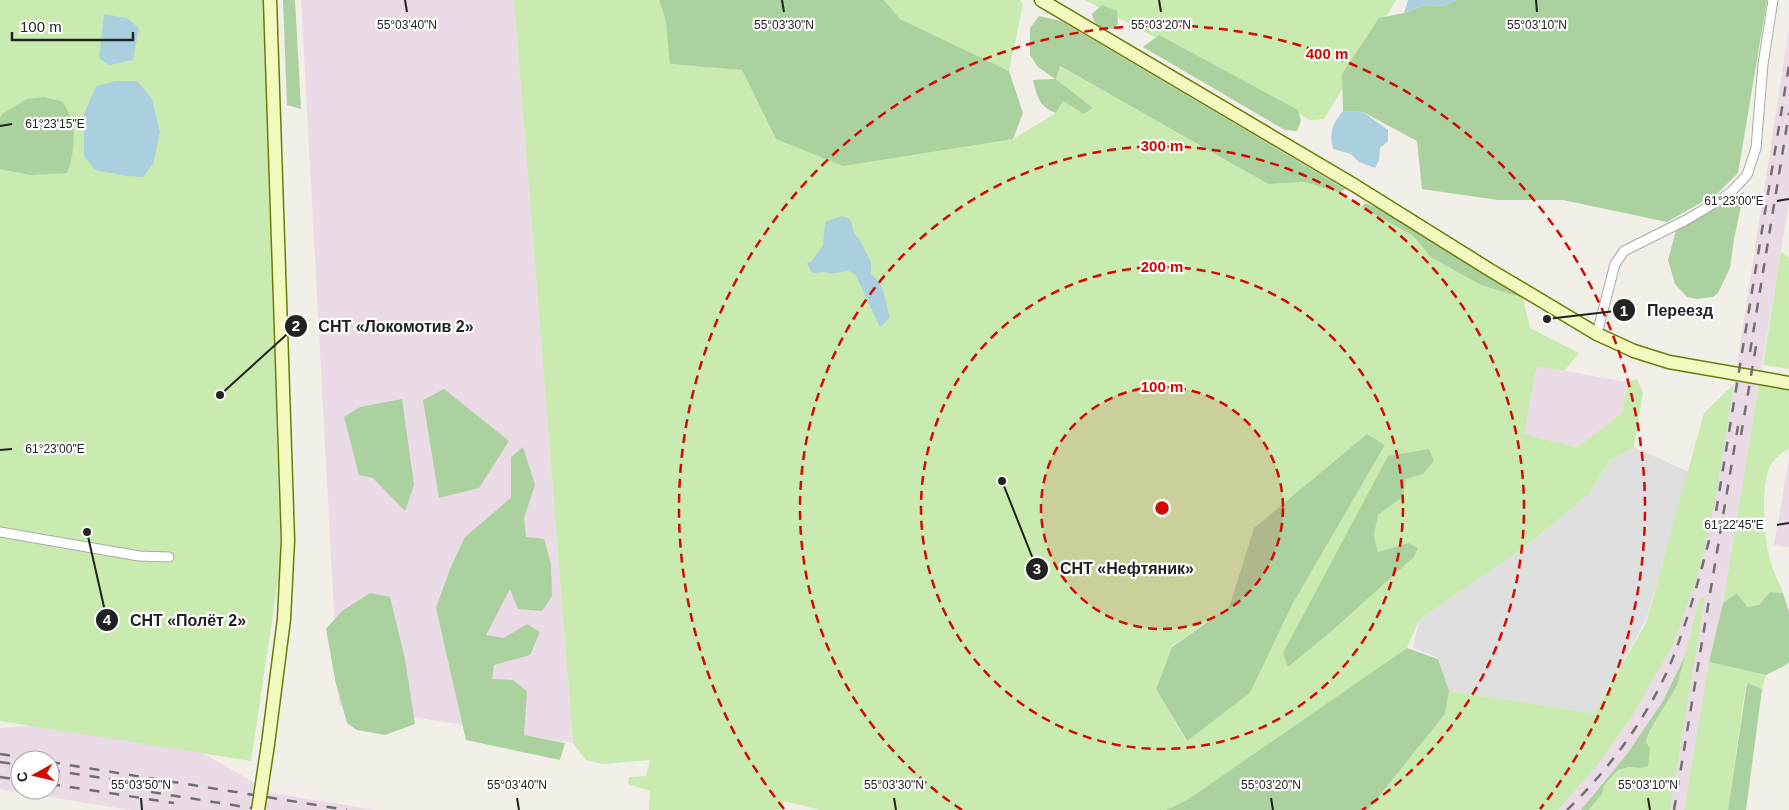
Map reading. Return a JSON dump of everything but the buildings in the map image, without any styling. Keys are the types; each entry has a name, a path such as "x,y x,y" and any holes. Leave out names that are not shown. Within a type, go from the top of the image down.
{"street":[{"path":"258,810 284,619 288,540 270,0"},
{"path":"1041,0 1354,185 1597,334 1652,357 1688,366 1789,383"},
{"path":"1597,334 1615,264 1624,251 1686,220 1718,201 1731,192 1747,175 1756,148 1763,64 1774,0"},
{"path":"0,532 140,556 169,557"}],"shaded area":[{"path":"301,0 514,0 573,743 339,705"},
{"path":"1789,28 1789,202 1723,603 1709,662 1684,810 1670,810 1700,597 1685,656 1663,701 1627,754 1581,810 1558,810 1596,767 1629,721 1692,589 1712,517"},
{"path":"1537,366 1628,382 1622,413 1577,447 1524,434"},
{"path":"1634,447 1689,472 1646,620 1594,713 1449,691 1437,657 1413,648 1419,620 1526,546 1589,494 1609,461"},
{"path":"1789,458 1789,547 1774,545"},
{"path":"141,717 272,793 375,810 130,810 60,799 60,750 10,750 10,791 0,789 0,728"}],"green space":[{"path":"0,0 263,0 281,561 251,761 0,721"},
{"path":"283,0 295,0 301,109 287,105"},
{"path":"514,0 659,0 666,22 671,64 742,70 776,139 1013,139 1056,113 1063,101 1085,114 1093,108 1056,79 1059,66 1268,184 1305,182 1340,193 1412,235 1432,258 1481,285 1523,298 1530,328 1579,353 1564,371 1537,366 1524,434 1577,447 1622,413 1628,382 1637,379 1643,393 1634,447 1609,461 1589,494 1526,546 1419,620 1407,648 1187,800 1166,810 820,810 784,801 781,810 649,810 650,791 628,784 629,777 646,776 650,760 603,764 586,760 573,743","holes":["1367,434 1385,445 1292,605 1250,693 1186,741 1156,689 1172,646 1229,607 1254,528","1388,456 1423,474 1406,479 1403,497 1378,515 1374,536 1378,552 1409,543 1418,548 1414,557 1334,629 1288,667"]},
{"path":"659,0 884,0 900,19 1009,71 1023,113 1013,139 843,166 776,139 742,70 670,64 666,22"},
{"path":"884,0 1020,0 1023,4 1009,71 900,19"},
{"path":"1085,0 1396,0 1324,119 1310,120"},
{"path":"1457,0 1767,0 1738,173 1718,193 1667,222 1563,200 1498,200 1422,189 1417,141 1363,112 1343,111 1342,74 1379,18 1404,13 1425,5 1442,6"},
{"path":"1102,5 1117,11 1118,24 1113,29 1101,29 1094,21 1092,14"},
{"path":"1039,16 1061,21 1345,189 1340,193 1305,182 1268,184 1060,66 1056,79 1093,108 1084,114 1063,101 1056,113 1050,111 1042,104 1033,80 1055,79 1038,67 1030,55 1030,28"},
{"path":"1159,35 1298,110 1301,121 1297,131 1285,130 1143,47"},
{"path":"44,97 63,102 72,120 74,133 73,147 67,173 30,175 0,169 0,118 2,114 27,99"},
{"path":"1744,192 1730,268 1718,293 1713,297 1697,299 1687,297 1675,284 1668,260 1677,227"},
{"path":"1365,203 1430,238 1523,298 1481,285 1432,258 1412,235 1362,207"},
{"path":"1781,251 1789,258 1789,369 1763,365"},
{"path":"1734,384 1715,502 1700,569 1673,645 1629,721 1596,767 1558,810 1368,810 1445,714 1449,691 1594,713 1646,623 1704,413"},
{"path":"1759,384 1789,389 1789,449 1779,455 1771,464 1765,484 1764,497 1768,551 1783,593 1770,592 1759,605 1747,607 1723,603"},
{"path":"444,389 509,441 479,488 439,498 423,400"},
{"path":"402,399 414,485 405,511 373,478 359,475 344,417 360,407"},
{"path":"1367,434 1385,445 1292,605 1250,693 1187,741 1156,689 1172,647 1229,607 1254,528"},
{"path":"523,447 535,485 524,518 526,537 544,539 551,564 552,596 542,611 518,609 510,589 486,635 504,638 527,624 540,632 530,655 494,665 492,679 513,680 527,691 524,735 565,743 560,760 466,740 436,608 450,569 465,537 511,498 511,457"},
{"path":"1429,449 1434,461 1423,474 1406,479 1403,497 1378,515 1374,536 1378,552 1409,543 1418,548 1414,557 1334,629 1288,667 1283,653 1388,456"},
{"path":"1770,592 1783,593 1789,612 1789,662 1766,675 1709,662 1723,603 1737,593 1747,607 1759,605"},
{"path":"370,593 390,597 405,659 415,724 385,735 357,730 347,723 336,684 326,629 342,611"},
{"path":"1700,597 1705,598 1670,810 1589,810 1602,794 1604,785 1618,770 1629,767 1640,768 1650,730 1677,686"},
{"path":"1407,648 1438,659 1449,691 1445,714 1368,810 1166,810 1187,800"},
{"path":"1685,656 1677,686 1650,730 1646,742 1650,749 1648,766 1640,768 1629,767 1618,770 1604,785 1602,794 1589,810 1581,810 1627,754 1663,701"},
{"path":"1709,662 1766,675 1762,689 1746,683 1728,810 1684,810"},
{"path":"1747,683 1762,689 1746,810 1728,810"}],"water":[{"path":"1408,0 1457,0 1442,6 1425,5 1404,13"},
{"path":"104,14 127,18 139,28 133,60 109,65 99,58"},
{"path":"116,81 137,81 152,99 160,132 153,164 143,177 95,170 84,156 84,114 96,86"},
{"path":"1343,111 1363,112 1388,130 1388,141 1380,148 1379,160 1375,168 1359,162 1351,154 1333,149 1332,129"},
{"path":"842,216 851,221 854,233 871,262 871,274 879,282 883,290 890,318 880,327 855,274 848,271 830,274 825,272 813,273 807,263 812,261 823,245 825,222"}],"railway":[{"path":"1567,810 1600,775 1645,713 1668,669 1693,597 1716,512 1789,65"},
{"path":"1750,352 1789,113"},
{"path":"1741,435 1756,346"},
{"path":"1674,810 1738,426"},
{"path":"0,754 10,756"},
{"path":"0,762 10,764"},
{"path":"60,764 347,810"},
{"path":"60,772 162,787"},
{"path":"0,777 10,778"},
{"path":"60,786 174,803"},
{"path":"151,792 264,810"}],"place":[{"name":"Переезд","path":"1547,319"},
{"name":"СНТ «Локомотив 2»","path":"220,395"},
{"name":"СНТ «Нефтяник»","path":"1002,481"},
{"name":"СНТ «Полёт 2»","path":"87,532"}]}
